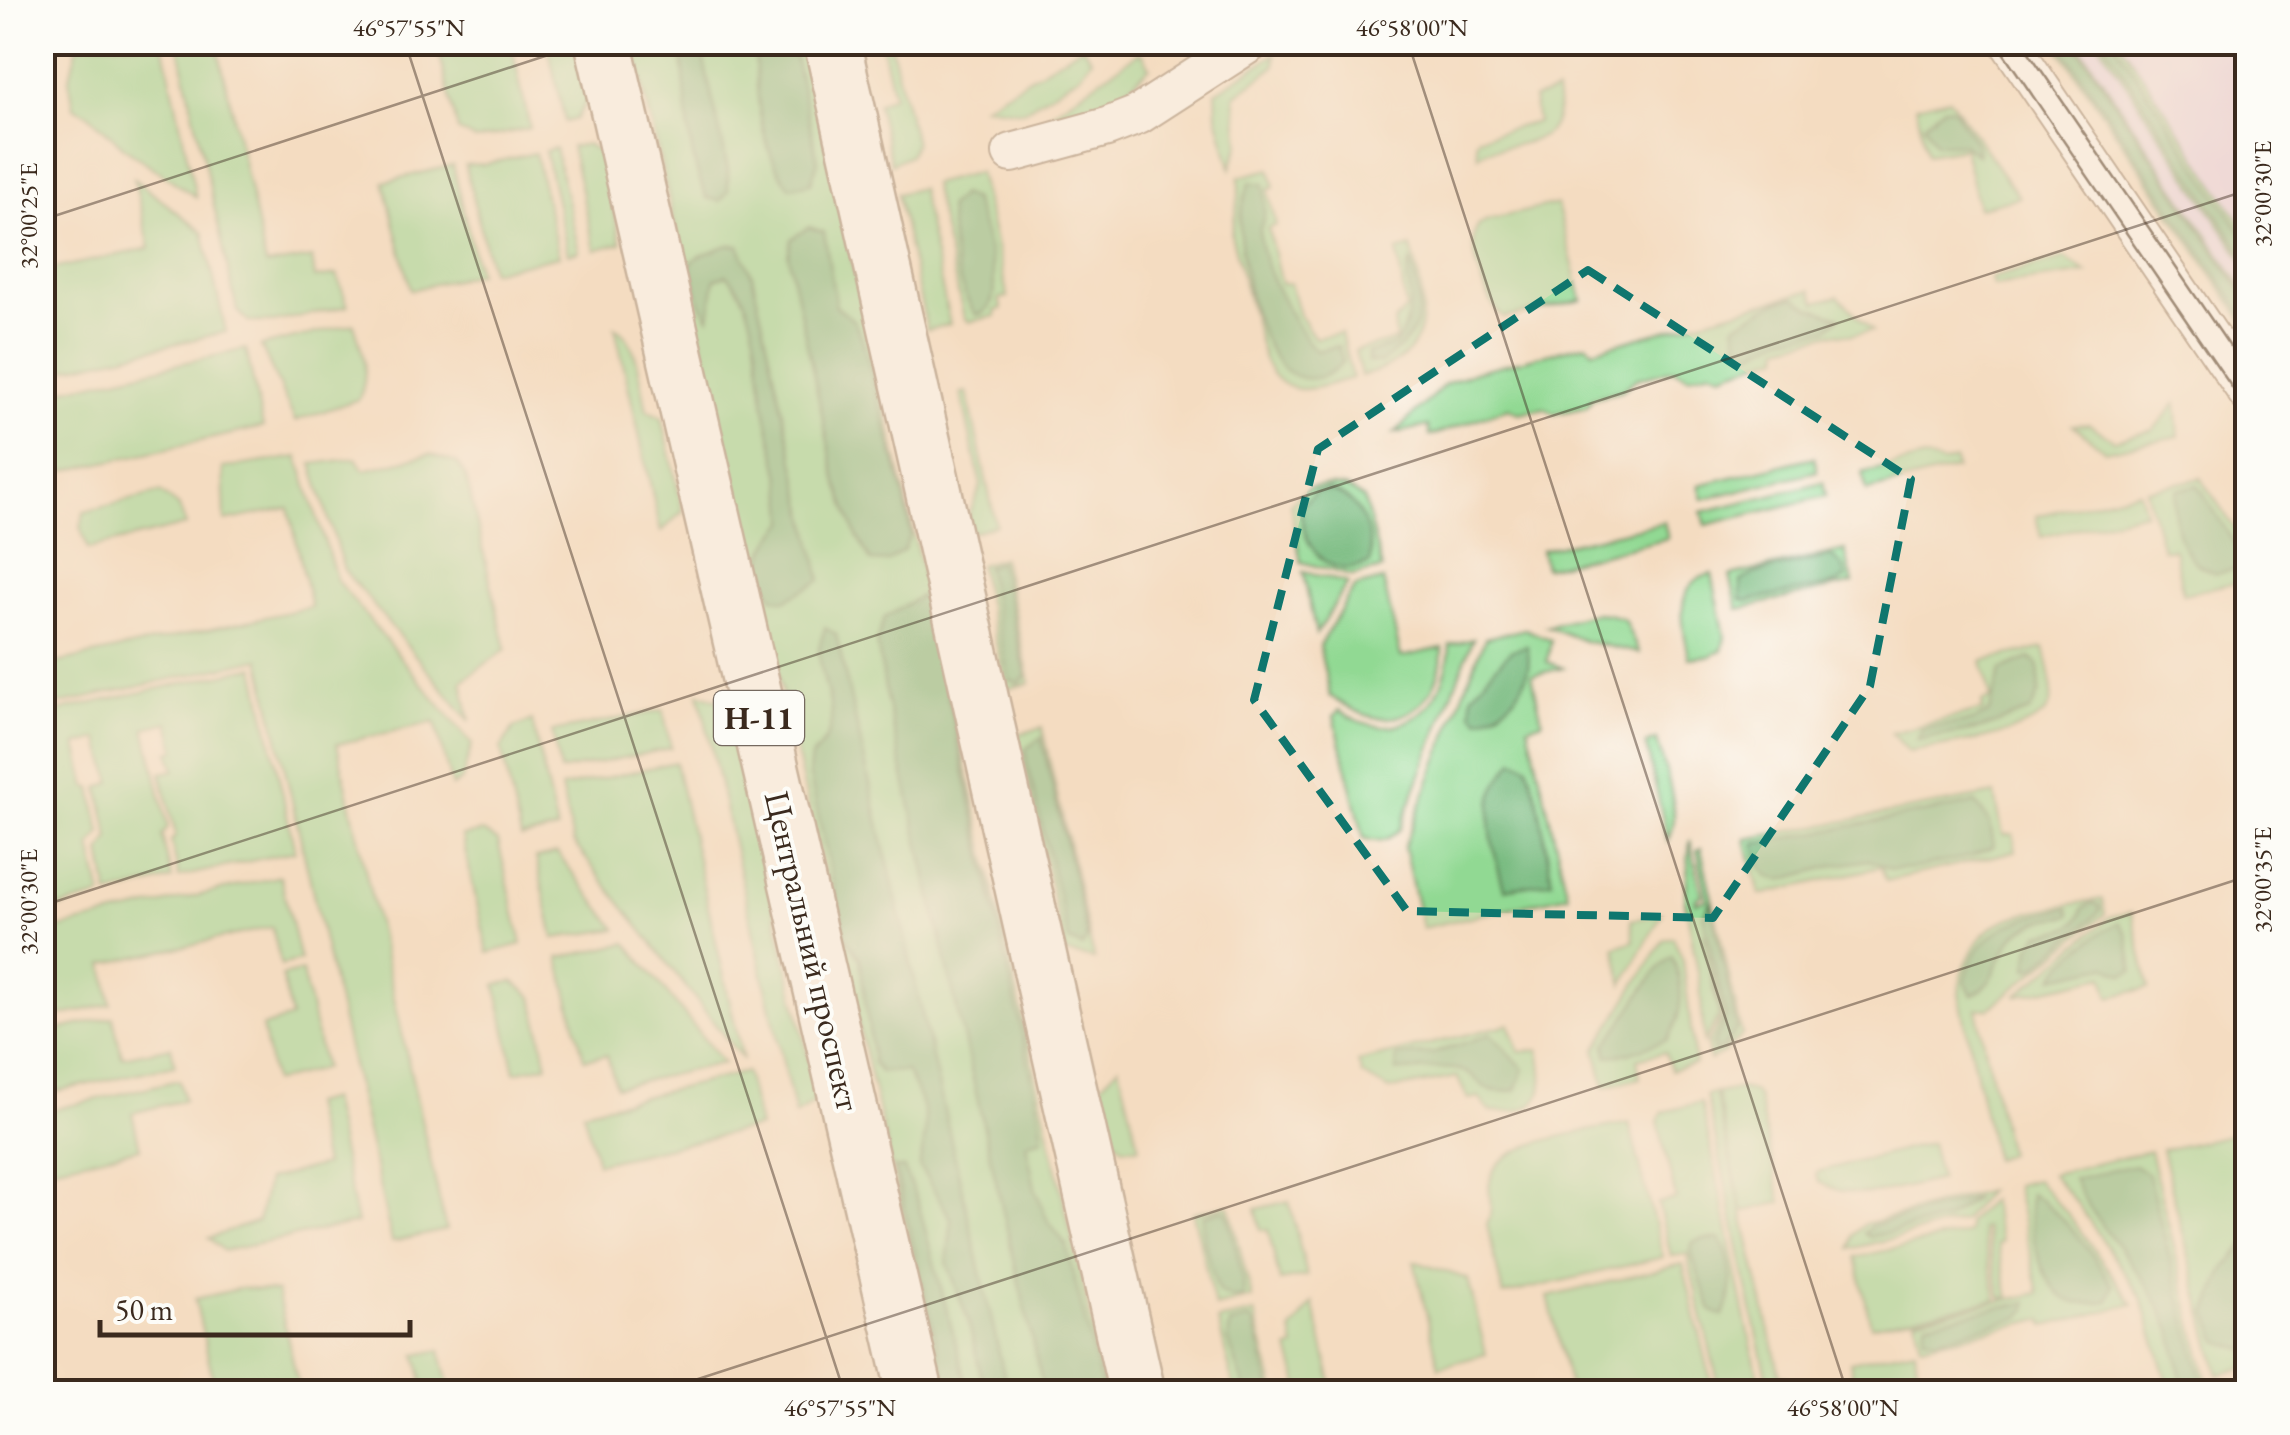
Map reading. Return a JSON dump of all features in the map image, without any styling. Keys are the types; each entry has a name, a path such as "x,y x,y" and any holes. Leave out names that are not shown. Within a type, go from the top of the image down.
{"main road":[{"name":"Центральний проспект","path":"603,42 915,1392"},
{"path":"832,42 1137,1392"}],"street":[{"path":"1012,153 1107,128 1138,115 1251,42"},
{"path":"2009,42 2248,393"}],"highlighted area":[{"path":"1588,270 1911,479 1870,686 1713,918 1407,911 1254,700 1318,449"}],"shaded area":[{"path":"2055,43 2247,43 2247,326"}],"green space":[{"path":"443,42 511,43 530,128 476,140 458,131 438,48"},
{"path":"88,43 163,43 196,197 74,107 69,80 77,48"},
{"path":"178,43 217,43 266,265 312,258 315,278 337,275 348,306 274,322 249,322 237,310"},
{"path":"547,43 578,51 588,99 576,119 565,122"},
{"path":"633,43 803,43 1107,1392 943,1392"},
{"path":"680,43 700,43 728,169 728,191 720,201 707,198 694,161"},
{"path":"755,43 792,43 818,161 811,183 790,187 771,156 758,99"},
{"path":"881,43 890,43 915,143 909,155 891,164 877,104 893,95"},
{"path":"2055,43 2078,43 2247,294 2247,326"},
{"path":"2059,43 2075,43 2247,299 2247,320"},
{"path":"2099,43 2121,43 2247,232 2247,266"},
{"path":"2104,43 2115,43 2247,241 2247,260"},
{"path":"1082,46 1092,59 1079,75 1023,111 983,106"},
{"path":"1138,53 1143,54 1150,67 1116,100 1083,117 1049,115"},
{"path":"1275,54 1275,66 1235,96 1240,143 1231,168 1217,115 1216,92"},
{"path":"1556,92 1558,109 1549,131 1540,138 1478,156 1479,137 1537,122 1533,99"},
{"path":"1949,98 2019,197 1978,208 1964,148 1927,154 1916,106"},
{"path":"1943,107 1953,108 1977,146 1978,155 1962,144 1936,144 1924,124"},
{"path":"587,144 602,155 621,243 595,250 571,147"},
{"path":"555,148 579,251 568,254 545,151"},
{"path":"535,153 559,256 491,271 465,165"},
{"path":"453,165 478,273 411,290 384,182"},
{"path":"1270,169 1275,187 1268,190 1276,225 1268,228 1281,284 1290,283 1299,315 1315,338 1341,333 1352,378 1313,388 1291,388 1272,374 1264,360 1231,234 1239,177"},
{"path":"978,172 1008,297 999,299 1002,309 995,311 996,316 969,322 964,318 932,184"},
{"path":"134,179 203,232 226,332 43,374 43,271 150,248"},
{"path":"1250,182 1264,184 1261,244 1279,294 1316,351 1338,346 1343,361 1325,375 1303,378 1287,371 1263,335 1247,285 1241,238 1241,215"},
{"path":"920,188 950,324 927,330 897,194"},
{"path":"961,195 973,200 992,264 993,298 987,309 976,315 959,277 951,234 948,207"},
{"path":"1557,204 1582,300 1504,318 1481,278 1474,252 1476,230 1487,220"},
{"path":"809,227 824,232 836,306 854,321 862,338 904,495 911,535 903,551 887,562 871,561 856,534 836,480 788,255 791,239"},
{"path":"739,245 752,275 821,580 785,600 773,597 764,574 766,549 786,522 752,324 738,288 727,275 715,279 709,318 700,303 690,264 699,256"},
{"path":"1411,247 1422,309 1414,343 1403,357 1386,368 1361,376 1355,351 1396,340 1394,322 1406,309 1397,251"},
{"path":"2065,258 2087,273 1993,286 1991,278"},
{"path":"1411,262 1419,307 1413,330 1381,363 1368,362 1368,353 1395,345 1403,331 1410,305 1407,273"},
{"path":"1811,290 1816,302 1838,296 1872,331 1832,333 1781,346 1780,355 1722,374 1711,370 1689,376 1674,369 1636,379 1622,390 1592,398 1587,407 1554,414 1545,408 1519,413 1509,408 1430,436 1428,426 1395,433 1445,384 1474,372 1587,344 1593,350"},
{"path":"1795,297 1810,307 1840,317 1827,329 1783,337 1752,353 1740,348 1735,325 1776,302"},
{"path":"354,324 365,370 359,399 295,421 261,346"},
{"path":"615,327 634,352 647,410 662,417 683,511 661,532"},
{"path":"246,349 263,427 43,476 43,394"},
{"path":"967,392 996,525 971,533 968,517 981,486 961,393"},
{"path":"2176,403 2179,436 2105,451 2073,425 2089,424 2114,440 2153,430"},
{"path":"430,454 457,463 466,477 506,649 462,681 470,721 344,570 312,464 356,458 364,470"},
{"path":"298,457 337,581 472,744 462,780 452,787 435,722 337,744 446,1230 392,1242 260,659 43,708 43,666 311,607 289,508 225,521 223,468"},
{"path":"1814,457 1817,471 1703,499 1699,485"},
{"path":"1924,458 1943,463 1955,460 1956,469 1867,491 1862,473"},
{"path":"2201,478 2247,547 2247,580 2183,594 2174,549 2162,549 2146,490"},
{"path":"1823,482 1826,496 1706,525 1702,512"},
{"path":"2198,485 2241,554 2237,569 2215,574 2194,561 2183,546 2175,517 2175,498 2177,490"},
{"path":"1308,488 1346,488 1364,499 1382,569 1352,576 1301,562 1290,504"},
{"path":"1329,490 1349,501 1362,518 1369,540 1370,563 1341,568 1329,564 1312,547 1300,507 1315,492"},
{"path":"2139,491 2145,512 2041,537 2036,516"},
{"path":"160,492 179,507 186,525 88,549 81,529 84,512"},
{"path":"1664,522 1668,538 1545,568 1541,550"},
{"path":"1845,550 1853,583 1738,609 1730,576"},
{"path":"1831,556 1842,565 1847,577 1836,584 1741,599 1741,581 1756,573"},
{"path":"1002,558 1030,683 1006,689 979,565"},
{"path":"999,562 1026,676 1019,683 1009,680 986,567"},
{"path":"1303,572 1348,583 1316,634"},
{"path":"1712,574 1725,636 1722,650 1711,656 1689,658 1683,620 1685,596 1690,586"},
{"path":"1383,580 1401,657 1442,648 1438,676 1424,700 1414,709 1389,718 1362,714 1330,696 1319,646 1355,587"},
{"path":"920,596 927,602 1039,1110 1043,1138 1026,1143 1035,1188 1047,1219 1066,1245 1103,1392 1044,1392 887,701 877,641 884,618"},
{"path":"1594,613 1624,620 1639,653 1584,641 1546,626"},
{"path":"825,628 836,634 1008,1392 985,1392 968,1320 947,1262 952,1220 919,1166 925,1128 918,1096 906,1071 880,1072 873,1063 860,958 845,937 809,773 811,757 823,744 831,718 819,651"},
{"path":"1525,629 1551,640 1547,662 1563,668 1532,675 1542,721 1528,726 1568,895 1422,928 1404,847 1485,638"},
{"path":"1473,639 1400,829 1383,840 1364,838 1334,716 1339,710 1361,722 1381,726 1416,717 1440,688 1450,645"},
{"path":"1527,646 1528,670 1518,692 1502,708 1480,719 1472,713 1472,696 1512,650"},
{"path":"2044,648 2052,695 2048,709 2039,718 2005,733 1908,752 1891,733 1983,710 1982,702 1991,699 1982,661"},
{"path":"2030,658 2038,664 2040,692 2030,711 1982,729 1917,740 1922,729 1972,721 1989,713 2001,670"},
{"path":"255,667 295,851 179,877 171,841 176,836 161,773 175,770 169,752 176,750 169,722 145,728 168,827 162,836 172,879 109,895 101,852 110,838 99,788 112,782 99,739 77,745 87,787 92,788 101,833 91,846 102,896 43,912 43,714"},
{"path":"699,693 727,703 817,1095 812,1104 795,1115"},
{"path":"663,710 671,748 560,771 552,732"},
{"path":"532,721 557,830 521,838 501,748 514,728"},
{"path":"1042,728 1094,959 1065,953 1017,734"},
{"path":"1041,738 1082,912 1087,939 1082,947 1069,941 1027,763 1025,749"},
{"path":"1657,740 1673,805 1668,841 1646,744"},
{"path":"1514,760 1527,765 1537,796 1552,881 1504,889 1490,811 1496,787"},
{"path":"675,762 743,1060 573,842 561,788"},
{"path":"1995,794 2003,835 2013,834 2016,851 1886,881 1881,867 1760,895 1746,839"},
{"path":"1976,803 1990,823 1994,846 1972,856 1915,868 1891,869 1869,860 1781,880 1769,877 1761,867 1754,844"},
{"path":"483,832 498,841 522,944 488,953 462,836"},
{"path":"1690,840 1702,895 1696,902 1707,899 1697,850 1701,848 1742,1035 1724,1053 1710,1060 1707,1045 1722,1017 1703,932 1719,1016 1704,1042 1700,983 1685,901"},
{"path":"557,853 617,929 554,938 536,858"},
{"path":"280,876 300,960 281,965 272,927 104,964 111,1004 43,1020 43,932"},
{"path":"2102,899 2105,914 1989,1009 1977,1009 2008,1154 1994,1159 1959,994 1966,963 1984,934 2001,922"},
{"path":"1710,902 1737,1028 1724,1048 1714,1052 1713,1044 1726,1017 1703,915"},
{"path":"2092,903 2099,905 2100,911 2028,969 2031,947 2038,934 2072,925 2083,908"},
{"path":"2069,908 2071,915 2036,923 2016,935 1988,983 1972,995 1965,983 1970,964 1989,937 2017,921"},
{"path":"2132,912 2149,988 2110,997 2104,976 2016,996 2110,917"},
{"path":"1662,914 1623,984 1615,947 1634,941 1631,920"},
{"path":"2119,922 2127,933 2133,971 2124,975 2106,966 2054,977 2083,946"},
{"path":"1673,937 1683,960 1695,1064 1671,1070 1665,1052 1637,1059 1640,1078 1605,1087 1596,1049 1664,939"},
{"path":"627,943 723,1063 616,1087 607,1055 584,1059 559,958"},
{"path":"1672,956 1680,999 1677,1020 1667,1040 1630,1053 1607,1056 1606,1044"},
{"path":"302,971 324,1068 273,1082 262,1027 291,1018 282,976"},
{"path":"513,981 533,997 547,1065 515,1072 496,985"},
{"path":"113,1017 122,1057 171,1047 175,1065 53,1092 43,1033"},
{"path":"1509,1024 1520,1052 1539,1050 1542,1066 1537,1100 1520,1110 1489,1111 1479,1097 1468,1099 1457,1077 1390,1090 1362,1075 1358,1062"},
{"path":"1491,1034 1524,1069 1516,1090 1494,1091 1460,1070 1396,1071 1397,1056 1435,1053"},
{"path":"1119,1066 1139,1147 1123,1147 1107,1133 1097,1089"},
{"path":"746,1072 759,1127 597,1163 583,1111"},
{"path":"179,1080 184,1100 132,1113 140,1148 43,1169 43,1112"},
{"path":"1741,1088 1753,1091 1758,1098 1781,1202 1742,1212 1717,1093"},
{"path":"1715,1092 1780,1376 1786,1376 1790,1392 1771,1392 1706,1095"},
{"path":"330,1099 357,1223 224,1251 209,1238 258,1221 267,1180 324,1165 311,1104"},
{"path":"1701,1102 1762,1392 1727,1392 1719,1386 1687,1254 1671,1256 1658,1203 1676,1199 1658,1121 1663,1112"},
{"path":"1629,1123 1663,1257 1503,1295 1487,1224 1493,1172 1502,1161 1534,1144"},
{"path":"2247,1131 2247,1367 2219,1375 2162,1150"},
{"path":"1931,1143 1940,1179 1864,1194 1834,1189 1819,1182 1816,1172"},
{"path":"2150,1151 2210,1392 2171,1392 2141,1297 2079,1206 2051,1174"},
{"path":"2135,1165 2148,1174 2205,1392 2184,1392 2173,1338 2162,1310 2073,1179"},
{"path":"895,1168 904,1169 918,1203 969,1392 948,1392"},
{"path":"2036,1180 2069,1215 2133,1304 2046,1326 2043,1319 1921,1345 1915,1319 2039,1293 2015,1185"},
{"path":"1987,1191 1963,1221 1850,1249 1853,1235 1864,1224"},
{"path":"2030,1193 2066,1223 2096,1260 2113,1286 2108,1301 2076,1303 2053,1287 2038,1257"},
{"path":"1975,1198 1945,1220 1869,1237 1864,1233 1872,1225"},
{"path":"1990,1200 2009,1297 2001,1298 1985,1228 1981,1229 1997,1299 1871,1326 1856,1257 1968,1233 1968,1222"},
{"path":"1289,1201 1307,1276 1280,1281 1268,1230 1261,1230 1256,1209"},
{"path":"1229,1205 1252,1298 1215,1307 1193,1213"},
{"path":"1227,1212 1244,1298 1219,1292 1207,1254 1203,1216"},
{"path":"1720,1239 1728,1257 1731,1288 1723,1316 1711,1310 1690,1251 1693,1242"},
{"path":"2247,1243 2247,1350 2219,1341 2207,1313 2224,1270"},
{"path":"1414,1261 1468,1279 1486,1354 1439,1367"},
{"path":"1683,1264 1714,1392 1571,1392 1548,1297"},
{"path":"242,1288 277,1292 300,1392 216,1392 195,1299"},
{"path":"2028,1302 2019,1318 1936,1339 1924,1336 1926,1322"},
{"path":"1313,1303 1333,1387 1301,1392 1289,1349 1295,1347 1292,1330"},
{"path":"1255,1313 1275,1392 1235,1392 1218,1321"},
{"path":"1249,1319 1255,1325 1271,1392 1245,1390 1228,1339 1230,1324"},
{"path":"1915,1349 1918,1375 1880,1384 1882,1392 1855,1392 1850,1362"},
{"path":"440,1350 451,1392 426,1392 416,1355"}],"tram line":[{"path":"1996,42 2248,411"},
{"path":"2022,42 2248,373"}]}
